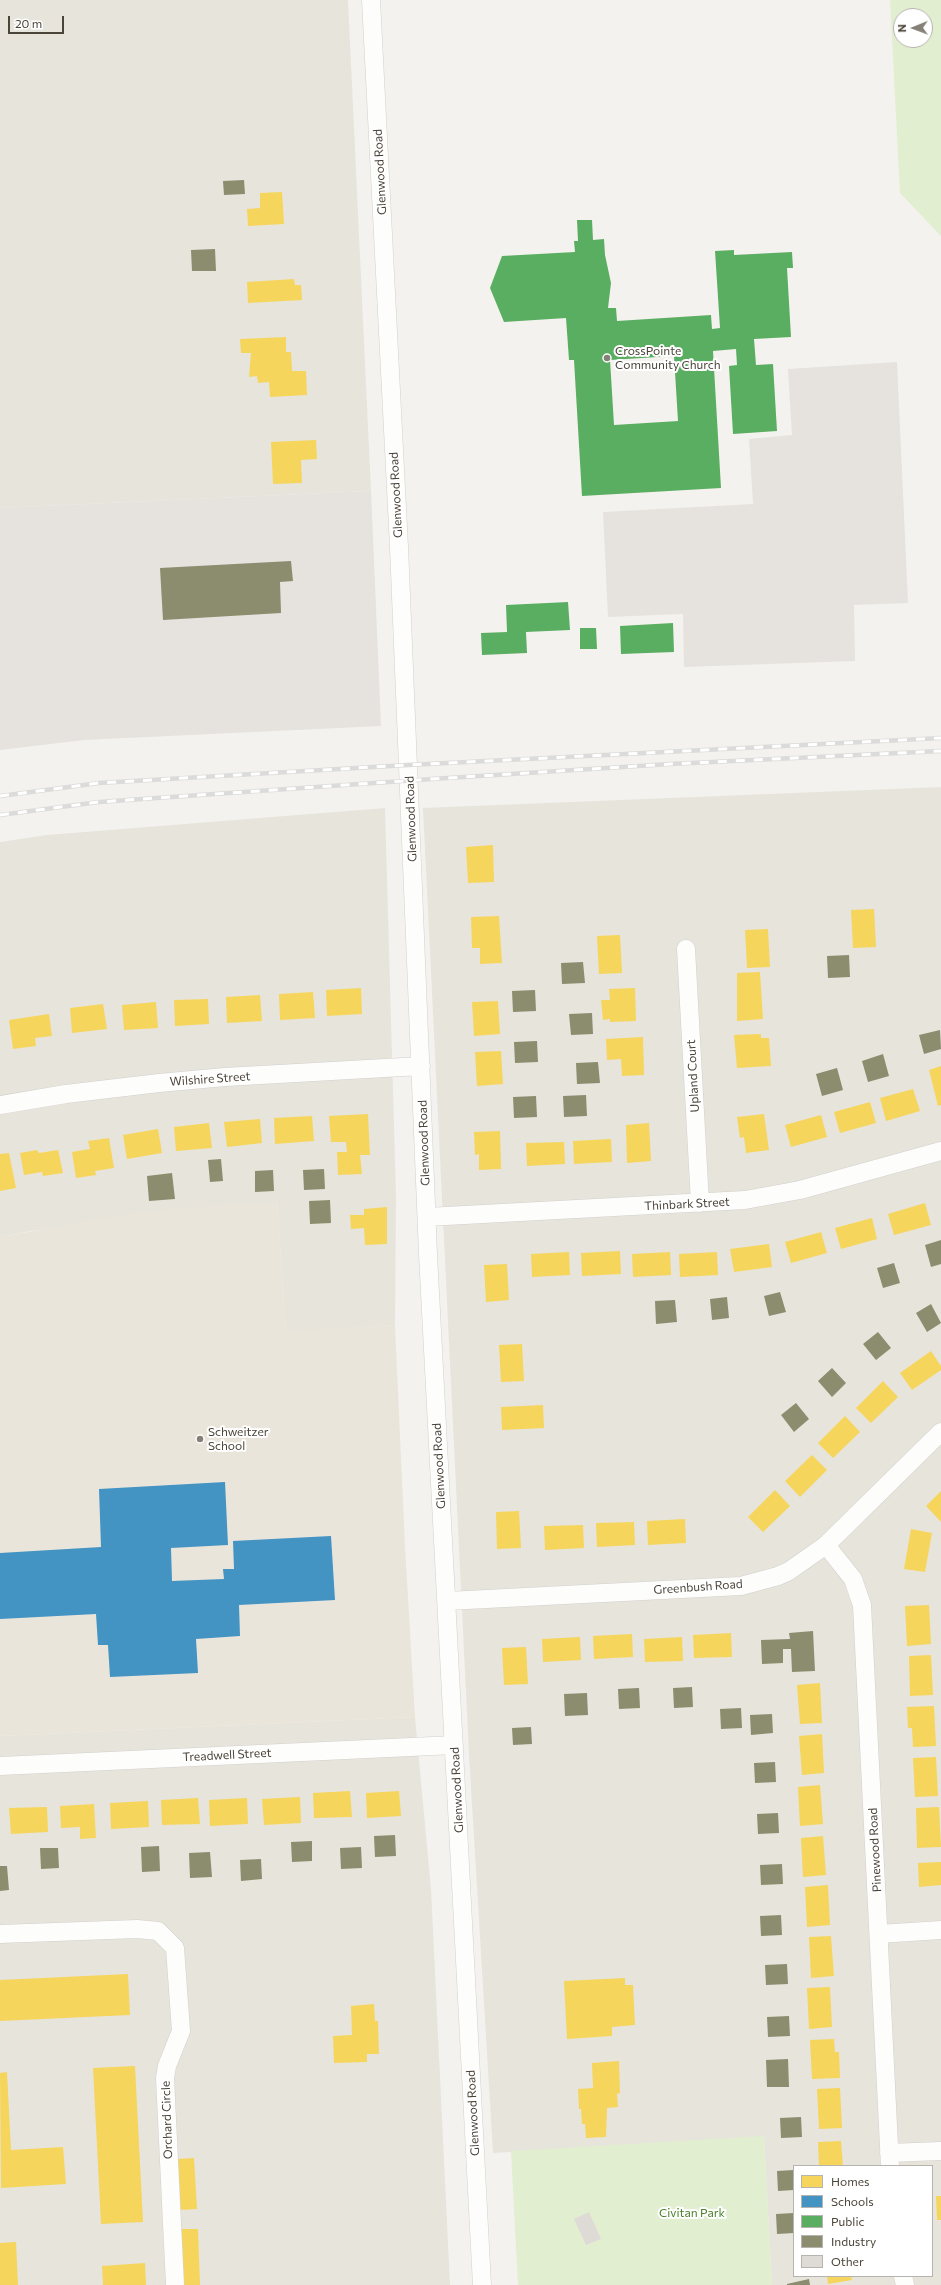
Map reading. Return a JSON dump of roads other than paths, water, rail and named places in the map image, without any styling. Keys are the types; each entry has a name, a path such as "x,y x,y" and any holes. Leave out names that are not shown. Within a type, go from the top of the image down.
{"street":[{"name":"Glenwood Road","path":"371,0 399,547 427,1217 482,2285"},
{"name":"Upland Court","path":"686,949 700,1203"},
{"name":"Wilshire Street","path":"0,1105 66,1094 166,1082 225,1077 420,1066"},
{"name":"Thinbark Street","path":"427,1217 700,1203 774,1197 941,1151"},
{"name":"Greenbush Road","path":"446,1600 741,1586 764,1580 788,1571 826,1545 941,1432"},
{"name":"Pinewood Road","path":"826,1545 854,1579 862,1605 890,2160"},
{"name":"Treadwell Street","path":"0,1766 454,1744"},
{"name":"Orchard Circle","path":"0,1934 137,1929 158,1931 175,1948 181,2031 167,2066 165,2078 175,2285"},
{"path":"879,1934 941,1930"},
{"path":"890,2160 941,2151"}],"railway":[{"path":"0,796 99,783 408,765 941,738"},
{"path":"0,815 99,802 432,779 670,764 941,751"}],"place":[{"name":"CrossPointe Community Church","path":"607,358"},
{"name":"Schweitzer School","path":"200,1439"}],"park label":[{"name":"Civitan Park","path":"692,2213"}]}
